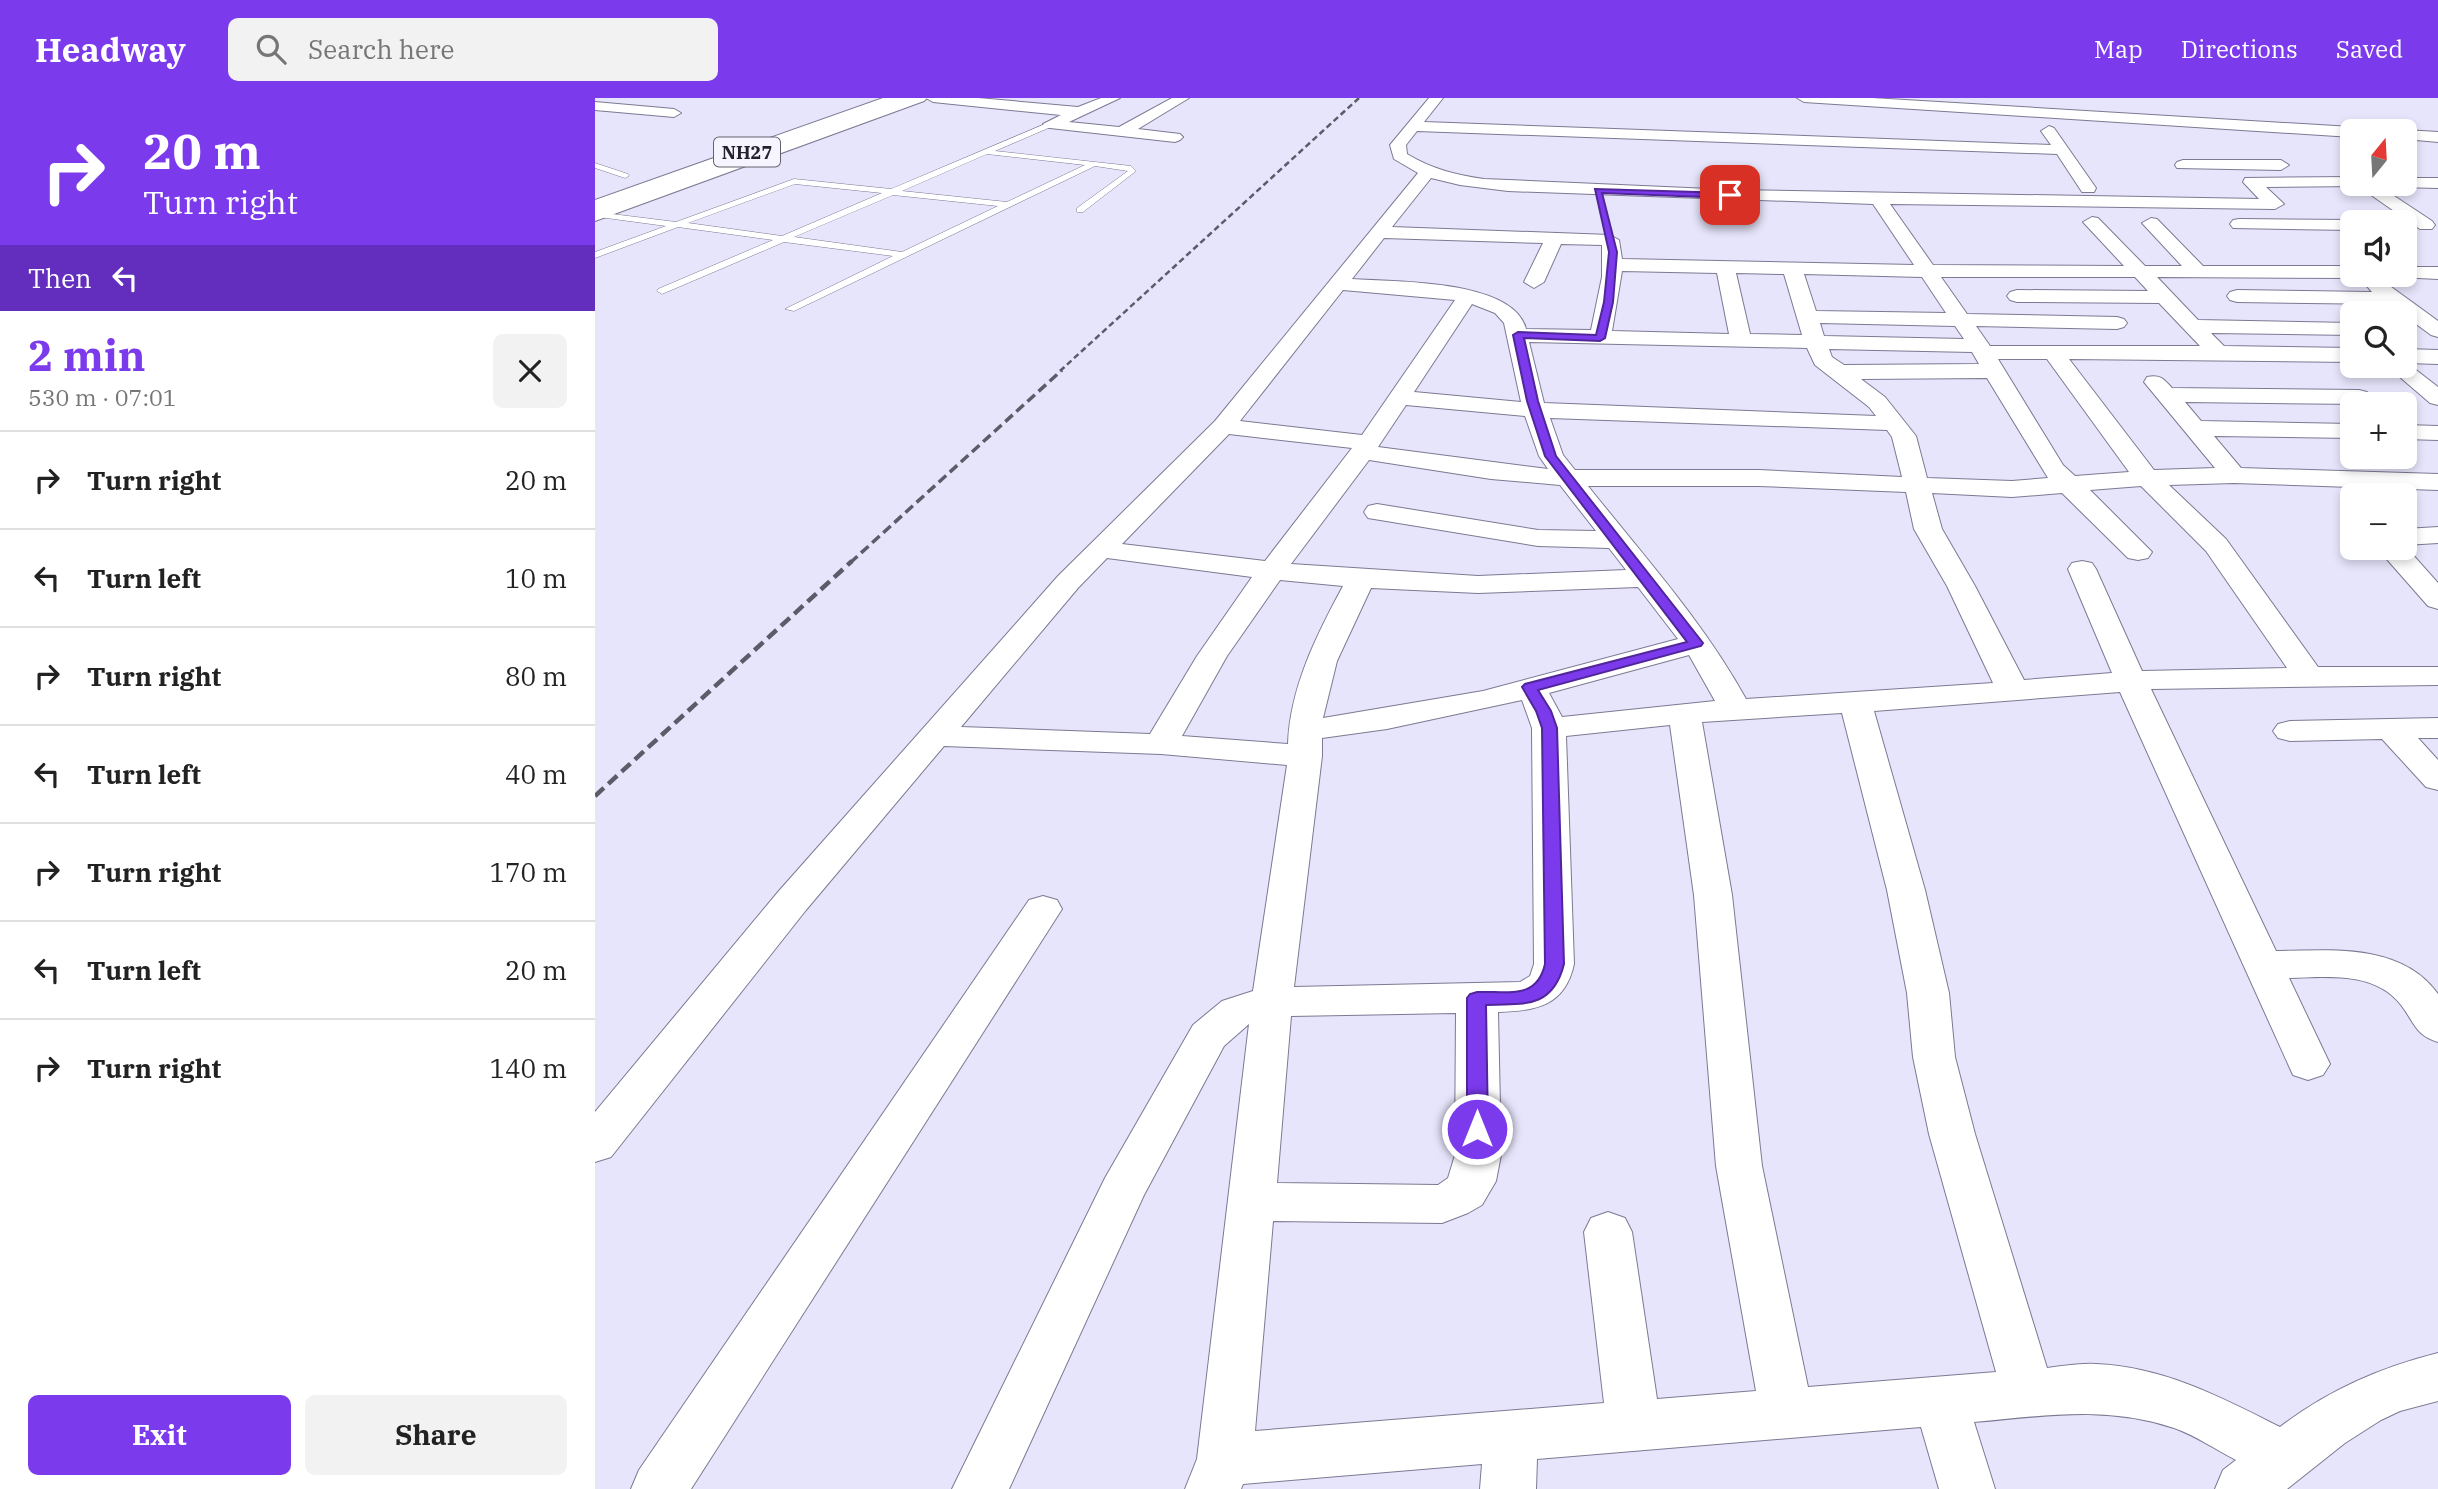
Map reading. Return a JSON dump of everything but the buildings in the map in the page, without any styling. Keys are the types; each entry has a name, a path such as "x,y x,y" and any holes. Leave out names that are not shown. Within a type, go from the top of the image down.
{"main road":[{"path":"595,187 854,98"},
{"name":"NH27","path":"596,208 878,98"},
{"name":"NH27","path":"596,208 898,98"},
{"path":"596,208 919,98"}],"street":[{"path":"595,103 604,98"},
{"path":"933,98 998,101 1080,112"},
{"path":"1051,124 1113,98"},
{"path":"1121,132 1182,98"},
{"path":"1436,98 1398,145 1397,151 1409,164 1428,171 1602,204 1878,199 2275,204"},
{"path":"1804,98 1934,106 2033,105 2340,131"},
{"path":"1903,98 1934,106"},
{"path":"595,103 674,113"},
{"path":"2033,105 2088,188"},
{"path":"1051,124 1175,137"},
{"path":"1413,126 2062,150"},
{"path":"2417,136 2438,137"},
{"path":"2284,153 2308,165 2323,182"},
{"path":"2183,165 2308,165"},
{"path":"595,1144 792,901 1068,582 1223,426 1428,171"},
{"path":"2251,182 2322,241"},
{"path":"2229,203 2215,184 2340,182"},
{"path":"2417,182 2438,183"},
{"path":"1491,238 1498,184"},
{"path":"2385,196 2432,225"},
{"path":"1878,199 1962,321 2036,444 2069,486 2138,552"},
{"path":"2010,201 2022,222"},
{"path":"2069,222 2173,223 2155,203"},
{"path":"1600,338 1612,265 1602,204"},
{"path":"1893,220 1919,220"},
{"path":"2092,222 2218,352"},
{"path":"2151,223 2269,327"},
{"path":"2253,240 2228,224 2340,225"},
{"path":"1378,232 1491,238 1610,240"},
{"path":"1534,282 1554,240"},
{"path":"2271,256 2290,272"},
{"path":"1612,265 2141,272 2290,272 2340,266"},
{"path":"1725,267 1741,341"},
{"path":"1792,268 1823,360 1877,402 1904,436 1928,529 1961,586 2014,692"},
{"path":"1997,271 2040,323"},
{"path":"2417,273 2438,273"},
{"path":"1336,283 1468,295 1502,309 1514,321 1535,410 1551,456 1696,643 1735,709"},
{"path":"2379,287 2437,329"},
{"path":"1161,744 1212,656 1271,570 1365,448 1468,295"},
{"path":"2017,296 2165,297"},
{"path":"2237,296 2394,298"},
{"path":"1804,307 1827,297"},
{"path":"1920,297 1946,297"},
{"path":"2093,297 2117,323 2166,395 2234,475"},
{"path":"2319,297 2340,317"},
{"path":"1804,307 1962,321 2117,323"},
{"path":"2193,326 2340,329"},
{"path":"1518,335 1815,342 1985,357"},
{"path":"1837,372 2053,353 2340,355"},
{"path":"2053,353 2147,478 2216,545 2309,677"},
{"path":"2314,354 2354,392"},
{"path":"2417,356 2438,356"},
{"path":"2412,378 2438,398"},
{"path":"2166,395 2340,399"},
{"path":"1400,398 1535,410 1895,423"},
{"path":"1223,426 1491,471 1568,478 1759,478 2012,489 2147,478 2234,475 2438,482"},
{"path":"2194,428 2340,431"},
{"path":"2417,432 2438,433"},
{"path":"1377,512 1538,538 1617,540"},
{"path":"2417,536 2438,535"},
{"path":"1100,549 1271,570 1452,583 1531,584 1644,578"},
{"path":"2402,560 2438,600"},
{"path":"2082,569 2308,1064"},
{"path":"1361,578 1331,638 1311,691 1272,1002 1219,1474 1511,1436 2095,1388 2140,1394 2188,1407 2287,1458"},
{"path":"935,736 1161,744 1304,744 1696,643"},
{"path":"1549,728 1684,713 1856,704 2131,681 2309,677 2434,682"},
{"path":"980,1489 1122,1191 1208,1036 1224,1018 1245,1006 1272,1002 1520,997 1540,992 1550,982 1555,964 1549,728 1544,711 1530,687"},
{"path":"1856,704 1906,890 1928,993 1934,1057 1952,1134 2028,1392"},
{"path":"1684,713 1713,895 1739,1166 1787,1412"},
{"path":"2290,731 2438,728"},
{"path":"2392,730 2438,780"},
{"path":"659,1489 1042,909"},
{"path":"2262,965 2345,966 2377,970 2400,979 2413,991 2438,1027"},
{"path":"1251,1202 1442,1204 1463,1195 1474,1180 1478,1155 1477,998"},
{"path":"1608,1232 1634,1426"},
{"path":"2243,1489 2287,1458 2332,1420 2381,1393 2438,1377"},
{"path":"1940,1400 1966,1489"},
{"path":"1508,1489 1511,1436"}],"lane":[{"path":"662,291 1051,124"},
{"path":"984,151 1131,168 1132,171 1080,210"},
{"path":"790,309 1096,163"},
{"path":"595,165 638,172"},
{"path":"595,255 794,181 1009,205"},
{"path":"596,208 676,224 904,254"}],"railway":[{"path":"1060,371 1359,98"},
{"path":"850,563 1062,370"},
{"path":"595,796 852,561"}],"route":[{"path":"1477,1129 1477,998 1520,997 1540,992 1550,982 1555,964 1549,728 1544,711 1530,687 1696,643 1551,456 1532,401 1518,335 1600,338 1608,302 1613,252 1598,190 1730,195"}]}
